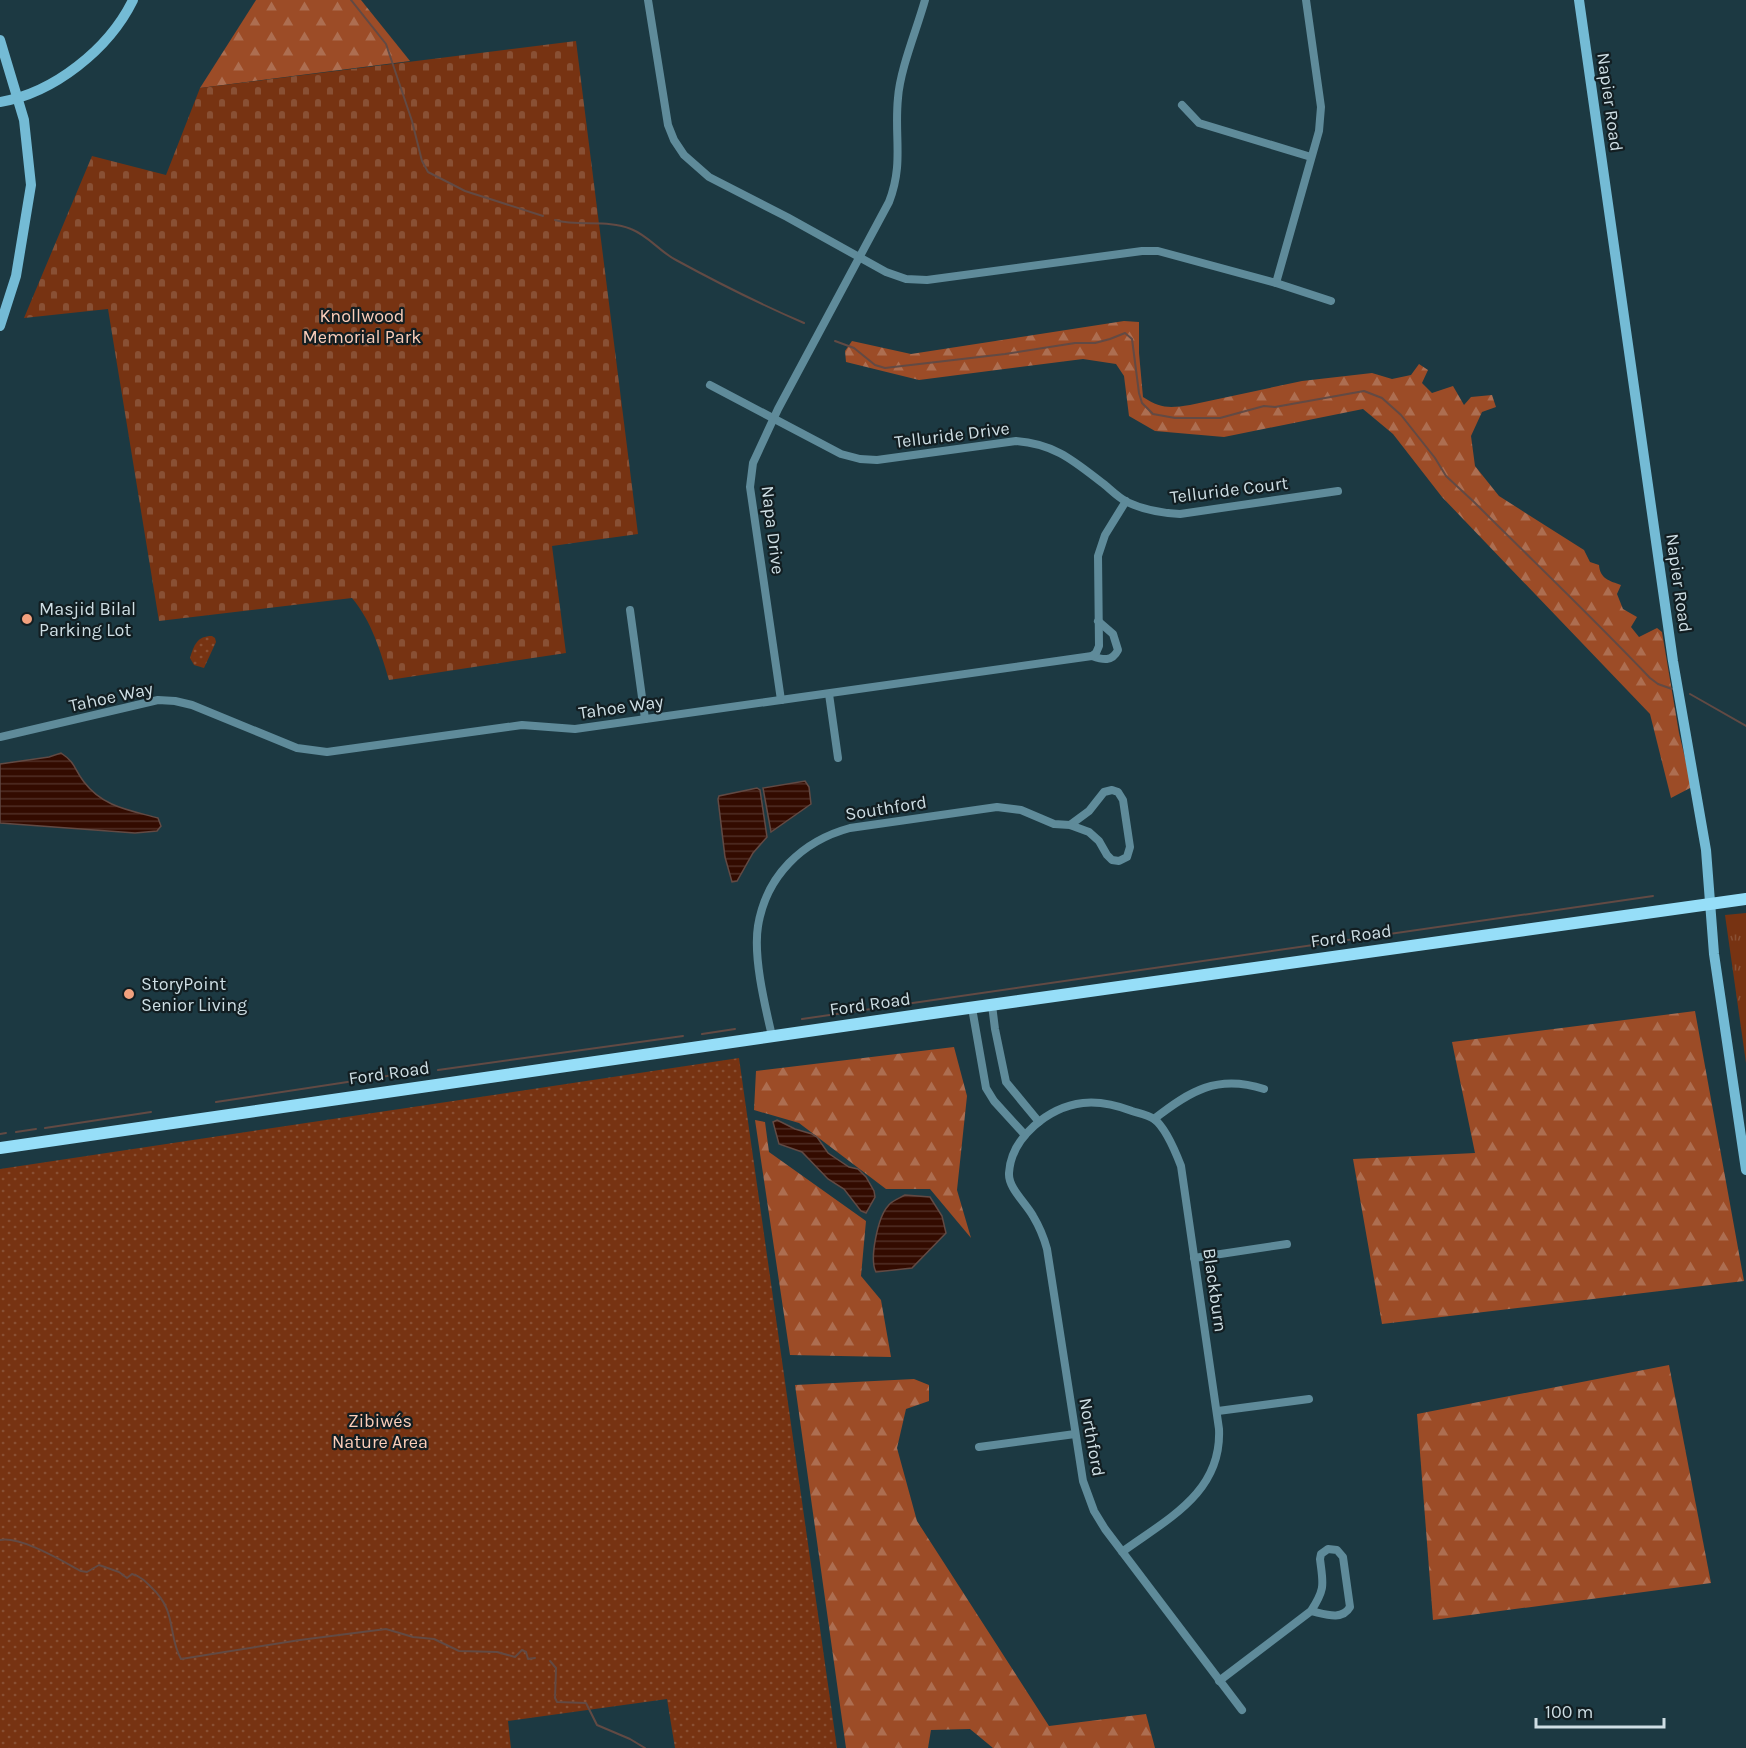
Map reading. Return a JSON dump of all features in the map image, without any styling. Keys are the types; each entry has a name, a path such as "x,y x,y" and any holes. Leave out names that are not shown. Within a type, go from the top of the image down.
{"main road":[{"name":"Ford Road","path":"0,1148 1746,898"}],"street":[{"path":"0,102 18,99 52,82 85,59 99,47 119,23 133,0"},
{"path":"648,0 668,125 684,155 709,177 896,277 927,280 1142,250 1158,251 1276,283 1331,301"},
{"name":"Napa Drive","path":"781,700 750,487 753,463 773,418 889,202 897,178 899,86 925,0"},
{"path":"1276,283 1319,131 1322,107 1306,0"},
{"name":"Napier Road","path":"1579,0 1673,661 1706,850 1714,954 1746,1170"},
{"path":"0,39 28,143 31,186 16,276 0,326"},
{"path":"1182,105 1199,123 1311,157"},
{"name":"Telluride Drive","path":"710,385 841,454 860,459 877,460 1016,441 1052,447 1068,456 1126,501"},
{"name":"Telluride Court","path":"1126,501 1161,513 1180,514 1338,491"},
{"path":"1092,656 1099,646 1098,556 1105,535 1126,501"},
{"path":"630,610 645,719"},
{"name":"Tahoe Way","path":"0,737 158,700 192,705 297,748 317,752 522,725 575,729 1092,656 1102,660 1110,659 1118,650 1113,634 1098,621"},
{"path":"829,694 838,758"},
{"name":"Southford","path":"772,1036 760,966 758,928 766,899 775,879 805,848 831,834 850,828 997,807 1021,810 1054,824 1070,825 1094,835 1112,860 1119,861 1127,857 1130,847 1123,800 1118,792 1112,790 1104,792 1089,811 1070,825"},
{"path":"992,1005 1006,1082 1039,1122 1066,1108 1095,1103 1115,1104 1154,1119 1183,1097 1219,1084 1244,1082 1263,1089"},
{"path":"972,1008 986,1088 994,1101 1025,1135"},
{"name":"Blackburn","path":"1122,1552 1181,1509 1209,1478 1217,1460 1219,1447 1218,1411 1181,1166 1174,1146 1154,1119"},
{"name":"Northford","path":"1039,1122 1025,1135 1012,1155 1008,1176 1015,1191 1034,1217 1047,1249 1075,1434 1083,1481 1090,1502 1104,1529 1242,1710"},
{"path":"1194,1258 1287,1244"},
{"path":"1218,1411 1310,1399"},
{"path":"979,1447 1075,1434"},
{"path":"1219,1681 1311,1611 1322,1595 1320,1559 1322,1554 1328,1549 1336,1550 1343,1557 1350,1607 1340,1615 1311,1611"}],"green space":[{"path":"256,0 361,0 410,61 200,88"},
{"name":"Knollwood Memorial Park","path":"576,41 638,534 552,546 566,653 389,680 370,627 352,598 159,621 108,309 24,318 92,156 166,175 200,88"},
{"path":"1124,321 1139,322 1143,397 1161,406 1190,405 1302,381 1372,373 1392,379 1411,375 1419,364 1428,370 1422,383 1432,393 1453,386 1464,405 1471,397 1492,395 1496,407 1482,412 1471,436 1475,466 1499,496 1584,550 1590,562 1599,565 1601,573 1609,581 1621,585 1617,594 1623,609 1637,617 1631,627 1639,637 1657,628 1662,632 1679,733 1692,787 1671,798 1650,714 1442,497 1393,434 1363,409 1224,437 1155,431 1129,416 1124,376 1116,364 1083,359 919,380 846,362 845,351 852,341 911,354"},
{"path":"212,636 216,642 204,668 194,665 190,658 195,645 203,638"},
{"path":"1746,913 1746,1063 1725,915"},
{"path":"1695,1011 1744,1281 1382,1324 1353,1159 1475,1153 1452,1042"},
{"path":"954,1047 967,1096 957,1190 971,1238 930,1189 886,1189 799,1123 754,1110 756,1071"},
{"name":"Zibiwés Nature Area","path":"739,1058 837,1748 675,1748 667,1699 508,1721 511,1748 0,1748 0,1169"},
{"path":"755,1120 765,1122 769,1152 866,1221 861,1276 881,1300 891,1357 790,1355"},
{"path":"1669,1365 1711,1583 1433,1620 1417,1414"},
{"path":"914,1379 929,1385 929,1401 906,1409 897,1448 917,1521 1049,1726 1146,1714 1155,1748 993,1748 970,1729 931,1730 928,1748 846,1748 795,1385"}],"shaded area":[{"path":"61,753 70,760 91,790 100,797 127,810 158,818 161,826 157,831 135,833 0,823 0,764 49,757"},
{"path":"805,781 809,787 811,804 771,832 763,788"},
{"path":"757,788 760,790 767,837 753,853 737,881 732,882 725,857 718,799 719,796"},
{"path":"777,1120 817,1137 828,1153 849,1167 858,1169 866,1177 875,1197 866,1213 861,1211 844,1189 828,1179 802,1152 779,1144 773,1122"},
{"path":"905,1195 930,1197 942,1216 946,1233 912,1268 876,1272 874,1248 884,1211 889,1204"}],"waterway":[{"path":"351,0 386,44 412,121 422,161 428,172 465,191 543,216"},
{"path":"555,220 612,224 631,229 676,260 804,323"},
{"path":"835,341 854,348 875,365 885,368 1075,343 1095,343 1125,333 1132,339 1142,403 1153,414 1175,418 1220,418 1264,406 1275,407 1364,391 1382,398 1401,415 1435,458 1446,476 1650,678 1672,689"},
{"path":"1690,694 1746,726"},
{"path":"802,1019 1653,896"},
{"path":"702,1034 735,1029"},
{"path":"438,1070 683,1036"},
{"path":"368,1079 426,1070"},
{"path":"216,1102 354,1081"},
{"path":"45,1128 151,1112"},
{"path":"16,1132 36,1129"},
{"path":"0,1134 6,1133"},
{"path":"0,1540 30,1545 81,1571 87,1572 99,1565 119,1572 127,1578 132,1574 140,1577 165,1605 181,1659 386,1629 413,1637 434,1639 459,1651 497,1652 515,1657 522,1650 526,1652 528,1659 535,1658"},
{"path":"550,1661 556,1668 555,1698 557,1702 586,1703 597,1725 645,1748"}],"place":[{"name":"Masjid Bilal Parking Lot","path":"27,619"},
{"name":"StoryPoint Senior Living","path":"129,994"}]}
